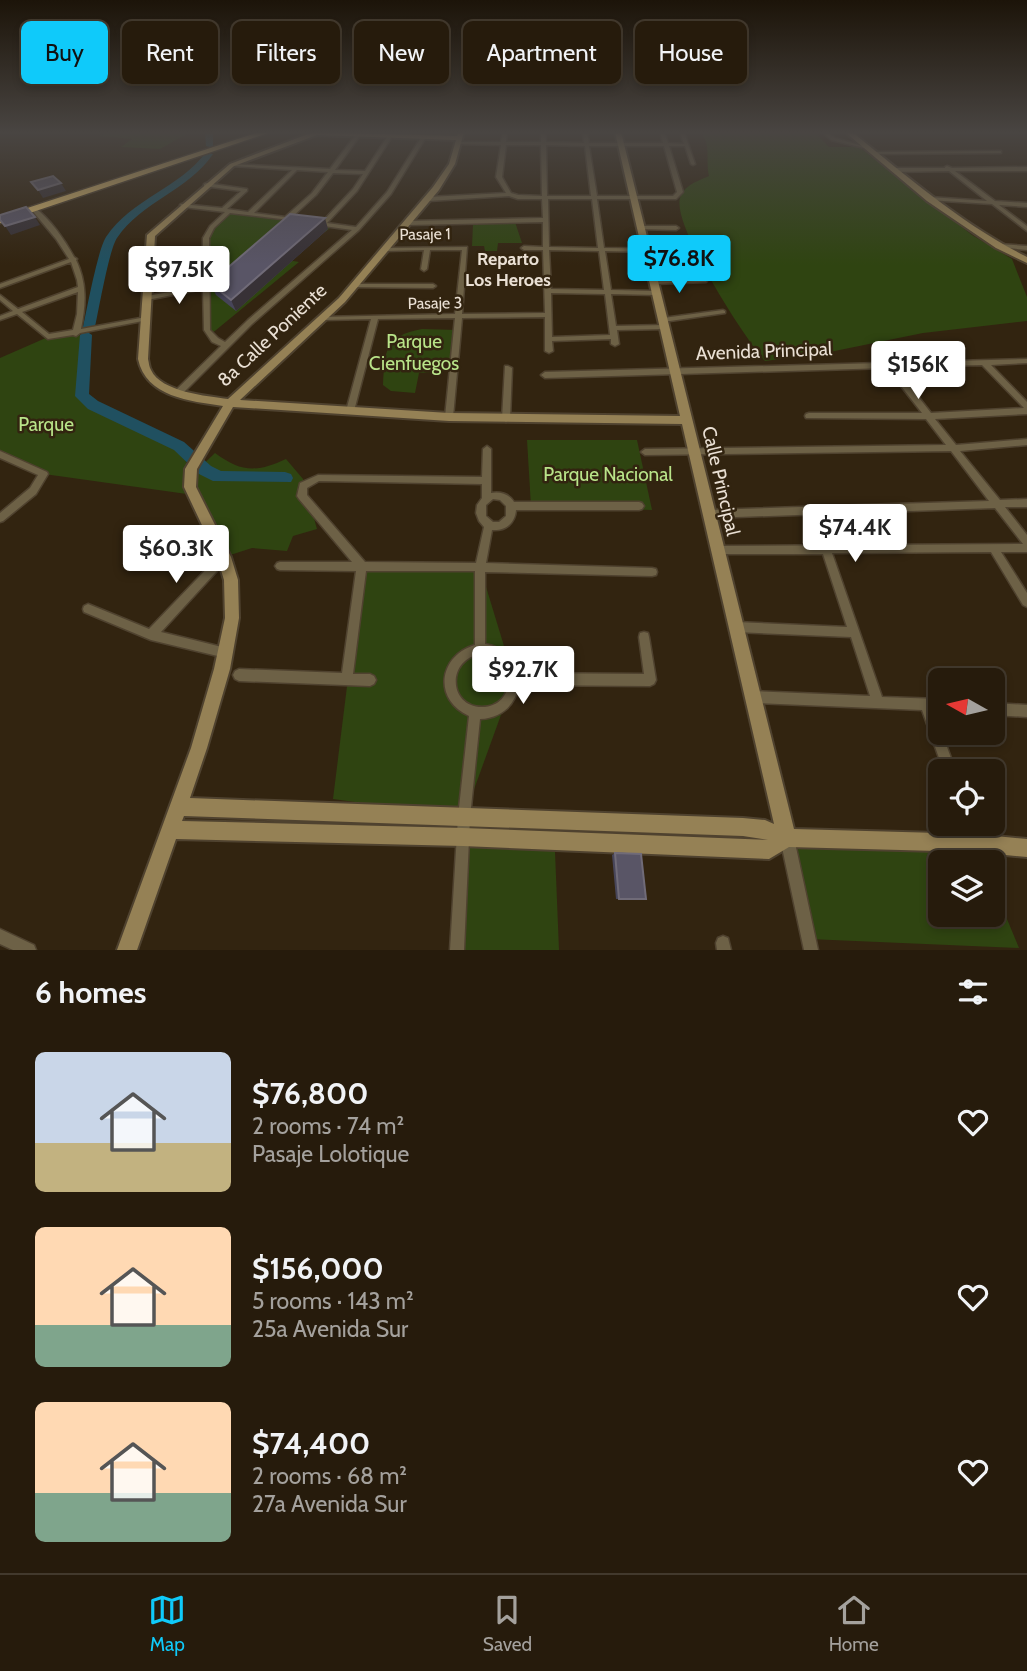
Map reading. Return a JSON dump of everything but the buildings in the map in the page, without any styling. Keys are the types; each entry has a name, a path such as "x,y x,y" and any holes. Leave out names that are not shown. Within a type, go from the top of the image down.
{"highway":[{"path":"0,219 133,176"}],"street":[{"path":"217,176 151,234 143,366 151,380 179,392 230,403 449,417 687,420"},
{"path":"249,214 289,176"},
{"path":"286,219 314,194 328,176"},
{"path":"323,224 355,190 364,176"},
{"path":"179,392 357,229 389,193 399,176"},
{"name":"8a Calle Poniente","path":"127,950 180,807 226,653 234,600 224,557 190,487 191,469 230,403 354,286 445,176"},
{"path":"499,176 509,194"},
{"path":"544,176 549,351"},
{"path":"549,339 615,341 591,176"},
{"name":"Calle Principal","path":"629,176 787,838"},
{"name":"Pasaje 1","path":"428,199 509,194 518,197 677,197 680,192 676,176"},
{"path":"901,176 999,246 1027,260"},
{"path":"958,176 1027,229"},
{"path":"206,185 245,190 212,227 206,238 207,330 215,340 227,346"},
{"path":"930,199 1027,205"},
{"path":"183,205 357,229"},
{"path":"34,209 74,259 82,288 83,309 76,334"},
{"name":"Pasaje 1","path":"408,223 545,220"},
{"path":"641,228 676,228"},
{"path":"999,246 1027,248"},
{"name":"Pasaje 1","path":"385,248 465,248 458,316"},
{"path":"424,269 427,248"},
{"path":"524,248 691,251"},
{"path":"0,286 74,259"},
{"path":"548,291 607,291 704,281"},
{"path":"354,286 433,286"},
{"path":"147,298 206,287"},
{"path":"0,318 82,288"},
{"path":"0,297 48,337 76,334 146,319"},
{"path":"613,328 664,323 723,312"},
{"name":"Pasaje 3","path":"323,318 548,315"},
{"path":"449,417 458,316"},
{"path":"350,411 375,317"},
{"name":"Avenida Principal","path":"545,375 675,369 1027,361"},
{"path":"984,362 1027,409"},
{"path":"888,364 1027,542"},
{"path":"506,419 508,368"},
{"path":"809,416 930,416 1027,409"},
{"path":"645,452 953,448 1027,442"},
{"path":"486,499 496,496 506,499 512,506 513,514 508,522 489,524 479,516 479,510 486,499 487,449"},
{"path":"0,454 44,474 33,491 0,519"},
{"path":"347,679 362,566 302,496 303,486 318,478 485,481"},
{"path":"709,514 1027,503"},
{"path":"512,506 639,506"},
{"path":"480,649 480,567 489,524"},
{"path":"993,548 1027,602"},
{"path":"718,550 1027,548"},
{"path":"826,549 878,702"},
{"path":"151,635 224,557"},
{"path":"280,566 480,567 652,572"},
{"path":"88,609 151,635 226,653"},
{"path":"736,627 854,632"},
{"path":"514,679 650,680 644,637"},
{"path":"480,649 500,653 512,669 514,679 509,698 503,705 495,711 475,713 458,703 451,684 456,664 471,652 480,649"},
{"path":"239,675 370,680"},
{"path":"753,697 926,704 945,759"},
{"path":"1005,710 1027,711"},
{"path":"457,950 464,817 475,713"},
{"path":"180,807 607,820 765,829 787,838 975,843 1027,848"},
{"path":"337,834 340,813"},
{"path":"607,820 607,843"},
{"path":"172,830 769,850 787,838"},
{"path":"973,836 975,843"},
{"path":"787,838 811,950"},
{"path":"0,936 29,950"}],"green space":[{"path":"708,176 897,176 972,235 1012,259 1027,297 1027,321 923,333 820,354 765,361 712,282 687,232 680,198 692,184"},
{"path":"228,212 330,228 325,232 316,231 288,260 299,262 210,335 206,238 212,227"},
{"path":"515,222 522,243 498,243 497,251 485,251 484,246 472,246 473,224"},
{"name":"Parque Cienfuegos","path":"422,329 457,330 453,362 434,365 433,372 419,373 415,393 391,391 383,385 389,347 400,336"},
{"name":"Parque","path":"86,335 82,396 179,446 192,475 215,453 233,464 249,468 266,467 286,459 303,479 317,529 293,536 287,551 252,548 224,557 194,495 44,474 0,451 0,358 48,337"},
{"name":"Parque Nacional","path":"527,440 637,440 652,510 531,506"},
{"path":"362,566 480,567 514,679 464,817 333,799"},
{"path":"463,837 535,841 555,852 559,950 455,950"},
{"path":"975,843 978,850 928,850 928,927 1005,927 1005,914 1019,948 809,939 789,849"}],"waterway":[{"path":"89,327 110,239 132,215 187,176"},
{"path":"86,335 82,396 93,405 179,446 205,470 219,477 285,478"}],"district":[{"name":"Reparto Los Heroes","path":"508,269"}]}
